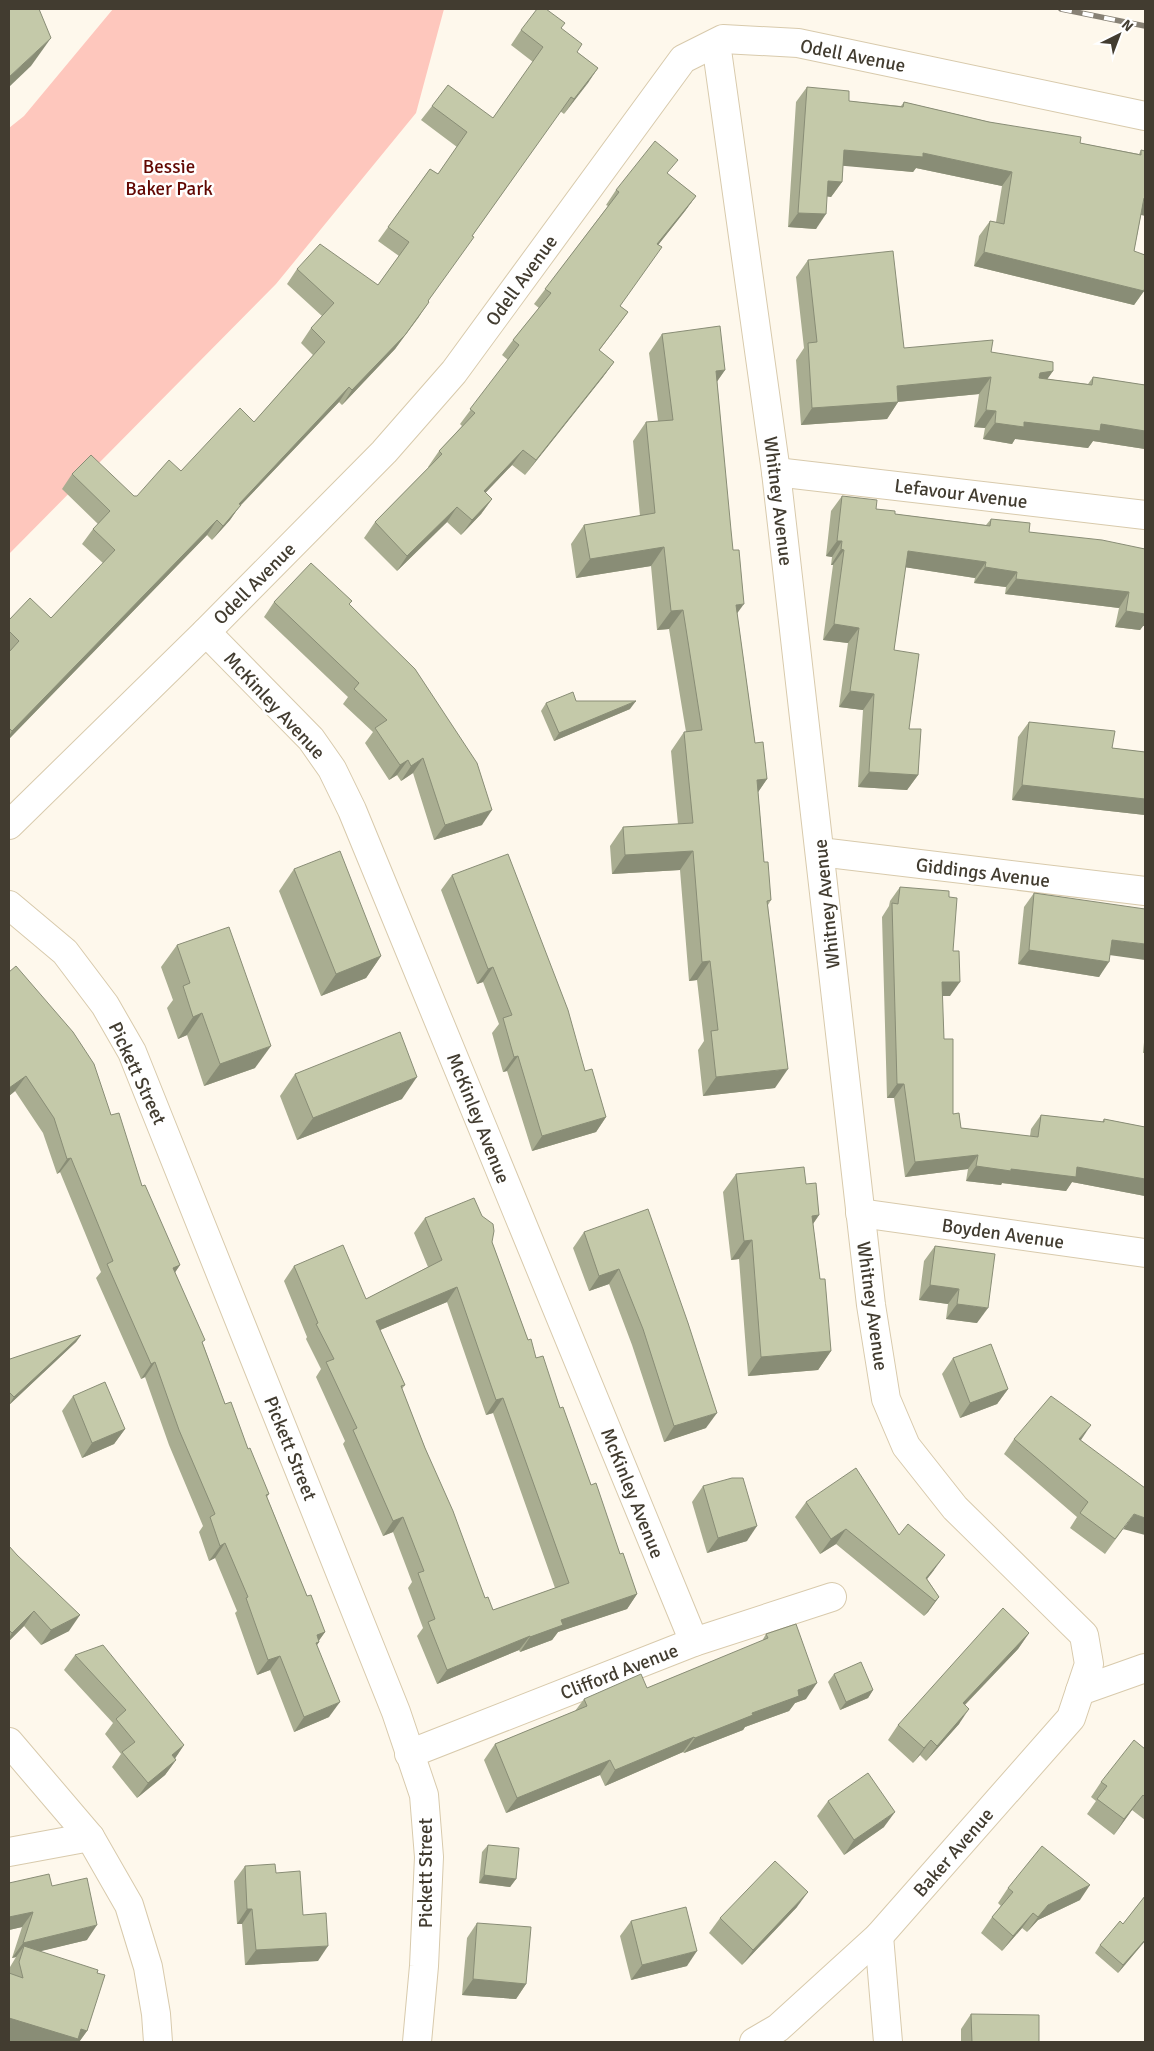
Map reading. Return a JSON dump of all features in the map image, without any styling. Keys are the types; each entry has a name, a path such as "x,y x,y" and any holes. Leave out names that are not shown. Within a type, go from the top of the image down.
{"street":[{"name":"Odell Avenue","path":"9,824 206,632 384,452 454,372 683,59 723,39 798,43 1145,116"},
{"name":"Whitney Avenue","path":"716,42 776,472 860,1213 871,1305 886,1399 906,1446 955,1508 1084,1635 1089,1664 1080,1691"},
{"name":"Lefavour Avenue","path":"776,472 1145,515"},
{"name":"McKinley Avenue","path":"206,632 311,739 332,769 352,810 694,1642"},
{"name":"Giddings Avenue","path":"820,852 1145,891"},
{"name":"Pickett Street","path":"9,905 65,952 105,1004 132,1052 396,1712 424,1795 429,1857 424,1966 417,2042"},
{"name":"Boyden Avenue","path":"860,1213 1145,1253"},
{"name":"Clifford Avenue","path":"410,1754 694,1642 832,1597"},
{"path":"1080,1691 1145,1668"},
{"name":"Baker Avenue","path":"754,2042 778,2028 879,1936 1072,1718 1080,1691"},
{"path":"9,1742 90,1836 129,1905 148,1967 156,2014 158,2042"},
{"path":"9,1852 90,1836"},
{"path":"879,1936 888,2042"}],"green space":[{"name":"Bessie Baker Park","path":"113,9 444,9 416,113 276,284 9,554 9,128 24,116"}],"building":[{"path":"9,9 39,9 51,38 9,77"},
{"path":"537,9 546,9 565,23 561,28 582,44 577,52 598,68 574,99 571,97 472,236 474,237 429,302 405,335 352,390 349,387 239,504 241,505 223,526 217,520 12,731 9,728 9,652 19,641 9,631 9,620 30,598 51,618 115,550 93,529 110,511 72,474 91,455 134,496 137,496 169,460 181,471 240,408 254,422 325,342 311,328 334,303 297,269 320,244 378,285 409,242 388,227 430,169 438,174 467,132 432,106 448,85 493,118 543,47 521,30"},
{"path":"807,87 849,91 849,101 903,107 904,102 989,122 1081,137 1080,143 1141,155 1141,150 1145,151 1145,198 1134,251 1145,255 1144,291 984,252 990,221 1004,224 1012,172 923,153 923,157 844,150 842,182 828,181 826,214 798,213"},
{"path":"655,141 678,160 667,173 696,196 657,244 662,247 620,306 628,312 599,350 614,362 536,460 523,450 484,491 492,499 472,520 457,507 407,556 375,522 442,454 439,451 475,413 470,409 519,345 513,340 551,293 545,289 619,192 616,190"},
{"path":"893,251 904,348 993,340 991,352 1053,362 1053,371 1040,373 1039,378 1092,385 1093,377 1145,385 1145,431 1101,424 1100,431 1024,422 1024,427 995,423 996,411 986,410 991,377 897,386 898,402 812,408 808,343 817,342 808,260"},
{"path":"720,326 725,370 716,371 733,550 739,550 744,604 736,605 755,743 763,742 767,779 757,780 764,862 768,862 771,900 767,901 788,1069 716,1077 711,1031 718,1030 710,961 702,962 693,851 625,855 623,827 693,823 684,732 702,730 683,610 671,611 664,547 590,559 584,525 655,513 646,422 673,420 662,334"},
{"path":"842,496 877,500 876,509 895,511 895,514 990,526 991,519 1030,523 1029,532 1102,540 1145,549 1145,614 1126,611 1129,592 1016,579 1017,572 985,567 986,562 908,551 894,650 919,654 909,729 921,729 918,775 869,772 874,694 850,691 859,628 834,624 844,550 841,549 842,541 837,541"},
{"path":"311,563 352,601 349,604 415,669 477,763 492,810 445,825 423,758 411,766 408,760 400,765 375,728 387,720 354,689 359,683 274,602"},
{"path":"573,692 576,701 636,701 559,733 546,703"},
{"path":"1029,722 1115,731 1112,748 1145,752 1145,799 1022,785"},
{"path":"340,851 381,956 336,974 294,869"},
{"path":"508,854 568,1010 585,1071 592,1069 606,1117 542,1136 518,1056 514,1057 503,1018 512,1015 493,967 488,969 452,875"},
{"path":"900,887 949,891 949,897 957,898 953,951 959,951 960,982 942,982 944,1039 953,1039 953,1114 959,1113 961,1128 1038,1137 1041,1115 1104,1122 1104,1119 1145,1127 1145,1179 1077,1167 1076,1177 976,1166 978,1155 915,1162 904,1084 897,1084 892,903 898,904"},
{"path":"1034,893 1145,909 1145,944 1112,940 1109,962 1029,950"},
{"path":"229,927 271,1046 220,1064 202,1013 193,1017 183,986 190,983 177,945"},
{"path":"16,966 73,1032 94,1064 111,1115 119,1113 142,1186 145,1185 180,1265 173,1268 205,1340 202,1342 225,1404 231,1402 248,1449 250,1448 269,1494 266,1495 307,1596 311,1595 325,1632 317,1635 319,1642 316,1643 340,1702 304,1717 280,1656 268,1660 246,1598 248,1597 225,1543 220,1546 210,1517 215,1514 179,1430 155,1362 151,1364 107,1264 113,1261 71,1158 67,1159 54,1118 26,1076 9,1088 9,972"},
{"path":"400,1032 417,1077 313,1118 295,1074"},
{"path":"804,1167 806,1184 816,1183 819,1215 812,1216 820,1279 825,1279 831,1351 761,1357 752,1240 744,1241 736,1174"},
{"path":"474,1198 482,1216 493,1224 492,1242 528,1340 531,1339 536,1358 543,1356 560,1408 563,1407 591,1485 596,1483 620,1554 623,1553 637,1594 561,1620 563,1625 530,1636 447,1670 428,1622 435,1619 418,1573 424,1571 403,1517 393,1521 353,1430 357,1428 326,1362 334,1359 316,1324 318,1323 294,1266 343,1245 366,1299 442,1260 425,1218","holes":["457,1287 496,1400 503,1398 569,1583 493,1610 488,1597 485,1598 453,1511 425,1448 401,1386 405,1385 376,1321"]},
{"path":"648,1209 717,1413 674,1426 643,1329 619,1269 599,1276 584,1232"},
{"path":"935,1246 995,1254 988,1308 957,1304 959,1289 930,1285"},
{"path":"81,1335 14,1397 9,1392 10,1359"},
{"path":"991,1344 1008,1389 970,1403 953,1358"},
{"path":"105,1382 125,1429 92,1443 73,1396"},
{"path":"1051,1396 1091,1425 1079,1439 1145,1488 1145,1518 1134,1514 1115,1539 1080,1513 1088,1502 1014,1439"},
{"path":"856,1468 899,1535 908,1524 945,1555 926,1578 939,1597 935,1601 846,1529 831,1539 806,1502"},
{"path":"732,1478 743,1478 757,1526 718,1538 703,1486"},
{"path":"9,1546 80,1615 51,1630 34,1611 12,1633 9,1630"},
{"path":"1003,1608 1029,1633 963,1703 969,1709 937,1746 931,1740 924,1748 898,1725"},
{"path":"796,1624 817,1683 798,1690 799,1696 752,1713 753,1715 615,1770 610,1760 517,1798 495,1744 587,1706 584,1699 641,1674 647,1688 768,1638 766,1634"},
{"path":"103,1645 184,1745 172,1755 176,1760 148,1783 122,1752 135,1742 116,1719 126,1710 75,1655"},
{"path":"861,1662 873,1690 846,1702 834,1674"},
{"path":"1134,1740 1145,1749 1145,1797 1143,1795 1124,1819 1097,1799 1107,1786 1101,1782"},
{"path":"868,1773 895,1812 854,1840 828,1801"},
{"path":"488,1845 519,1848 516,1879 484,1875"},
{"path":"1042,1846 1090,1885 1048,1905 1038,1917 1033,1913 1013,1936 992,1917 1013,1892 1008,1888"},
{"path":"775,1861 808,1892 753,1950 720,1918"},
{"path":"275,1864 276,1873 300,1871 303,1915 326,1913 328,1946 256,1950 252,1909 247,1909 245,1866"},
{"path":"49,1874 52,1886 87,1878 97,1925 23,1943 33,1912 9,1917 9,1883"},
{"path":"1145,1896 1145,1940 1123,1965 1100,1945 1120,1921 1123,1924"},
{"path":"686,1907 697,1951 642,1965 631,1921"},
{"path":"477,1923 531,1927 526,1984 473,1979"},
{"path":"24,1946 98,1970 97,1973 105,1975 87,2031 81,2029 78,2039 9,2018 9,1973 23,1978 19,1962"},
{"path":"971,2014 1039,2015 1039,2042 972,2042"}],"railway":[{"path":"1061,9 1145,26"}]}
